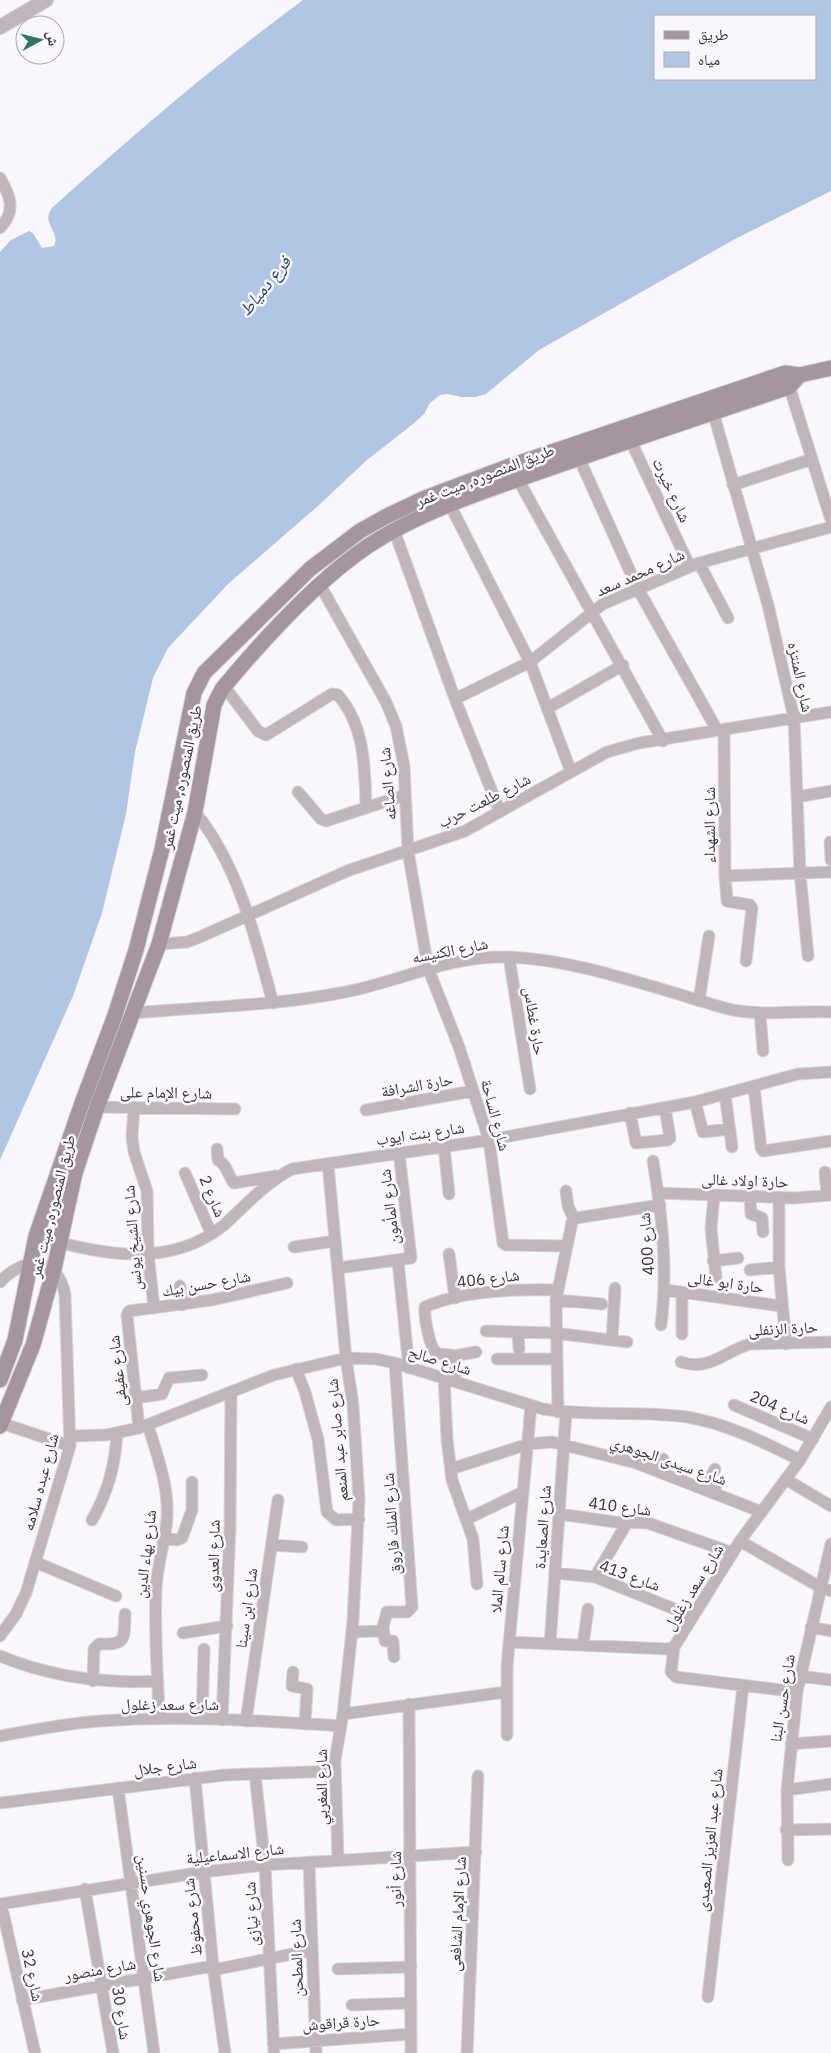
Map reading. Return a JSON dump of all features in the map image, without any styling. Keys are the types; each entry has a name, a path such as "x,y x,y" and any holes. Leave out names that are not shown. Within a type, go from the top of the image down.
{"main road":[{"name":"طريق المنصوره, ميت غمر","path":"0,1380 15,1340 36,1236 114,1018 136,950 162,849 194,693 204,673 310,569 353,536 405,506 510,466 712,412 800,374 829,365"},
{"name":"طريق المنصوره, ميت غمر","path":"1,1424 32,1345 54,1269 58,1243 75,1173 97,1107 159,944 194,812 209,723 214,705 224,686 320,585 368,546 394,530 450,505 578,458 628,433 787,380"}],"street":[{"path":"0,27 46,0"},
{"path":"0,178 10,195 12,206 8,218 0,228"},
{"path":"787,380 831,520"},
{"name":"شارع المنتزه","path":"712,412 768,605 794,718 800,873 808,956"},
{"name":"شارع خيرت","path":"628,433 694,565 728,618"},
{"path":"578,458 638,589 721,730"},
{"path":"733,485 812,459"},
{"path":"510,466 623,665 663,741"},
{"path":"450,505 530,662 571,772"},
{"name":"شارع محمد سعد","path":"455,699 530,662 547,651 602,604 694,565 831,527"},
{"path":"394,530 455,699 500,812"},
{"name":"شارع الصاغه","path":"320,585 386,702 396,726 404,766 408,851 428,968"},
{"path":"548,708 623,665"},
{"path":"224,686 258,731 263,734 271,733 332,694 338,695 352,719 361,740 366,771 366,808"},
{"name":"شارع طلعت حرب","path":"159,944 187,942 348,871 465,831 607,752 639,744 831,712"},
{"name":"شارع الشهداء","path":"721,730 725,876 831,872"},
{"path":"797,797 831,791"},
{"path":"298,792 321,819 326,821 405,795"},
{"path":"194,812 219,847 249,916 273,1002"},
{"path":"830,842 831,860"},
{"path":"725,876 727,901 750,905 752,908 746,961"},
{"path":"699,1001 710,936"},
{"name":"شارع الكنيسه","path":"133,1013 273,1002 374,986 428,968 481,958 509,957 539,960 585,969 734,1010 760,1013 831,1012"},
{"name":"حارة غطاس","path":"509,957 530,1089"},
{"name":"شارع الساحة","path":"428,968 459,1047 489,1140 504,1243 566,1246"},
{"path":"760,1013 763,1051"},
{"name":"شارع بنت ايوب","path":"36,1236 103,1253 166,1251 198,1241 211,1233 278,1176 292,1169 489,1140 695,1102 798,1074 831,1072"},
{"path":"754,1087 761,1148 764,1151 831,1141"},
{"name":"حارة الشرافة","path":"366,1110 473,1091"},
{"path":"725,1094 732,1147"},
{"path":"695,1102 703,1132 730,1129"},
{"name":"شارع الإمام على","path":"97,1107 235,1109"},
{"name":"شارع الشيخ يونس","path":"134,1107 132,1122 134,1152 147,1191 148,1253 154,1308"},
{"path":"630,1113 636,1143 658,1142 670,1139 665,1108"},
{"path":"444,1146 449,1194"},
{"path":"217,1149 218,1160 223,1162 230,1172 234,1183 278,1176"},
{"name":"شارع المأمون","path":"398,1261 411,1258 399,1152"},
{"name":"شارع 400","path":"653,1162 660,1206 666,1290 661,1325"},
{"name":"شارع صابر عبد المنعم","path":"328,1164 346,1358 358,1452 359,1519 352,1632 344,1714"},
{"path":"825,1172 829,1195"},
{"name":"شارع 2","path":"185,1173 211,1233"},
{"path":"562,1412 556,1359 556,1295 566,1246 574,1219 568,1206 566,1191"},
{"name":"حارة اولاد غالى","path":"658,1193 779,1198 829,1195"},
{"path":"714,1196 711,1228 716,1277"},
{"path":"750,1197 751,1214 762,1218 763,1232"},
{"path":"779,1198 779,1267 781,1306 786,1344"},
{"path":"574,1219 660,1206"},
{"path":"294,1247 335,1241"},
{"path":"449,1254 455,1298"},
{"path":"714,1261 738,1258"},
{"path":"338,1268 398,1261 409,1368"},
{"path":"0,1282 14,1268 29,1264 54,1269"},
{"path":"750,1270 779,1267"},
{"name":"شارع عبده سلامه","path":"0,1636 16,1614 26,1592 70,1441 65,1295 60,1277 54,1269"},
{"name":"شارع حسن بيك","path":"129,1311 182,1305 250,1293 287,1283"},
{"path":"180,1286 182,1305"},
{"path":"612,1340 615,1288"},
{"name":"حارة ابو غالى","path":"666,1290 781,1306"},
{"name":"شارع 406","path":"453,1356 438,1354 434,1350 426,1326 425,1307 455,1298 506,1291 556,1295 602,1304"},
{"path":"682,1292 682,1334"},
{"name":"شارع عفيفى","path":"129,1311 127,1315 136,1398 143,1427"},
{"path":"486,1331 555,1334 627,1342"},
{"path":"518,1332 519,1349"},
{"name":"حارة الزنفلى","path":"682,1362 698,1366 707,1364 750,1344 831,1342"},
{"path":"455,1381 453,1356 476,1352"},
{"name":"شارع صالح","path":"1,1424 70,1441 117,1433 143,1427 231,1392 296,1369 346,1358 376,1359 444,1377 530,1406 562,1412 658,1415 712,1422 739,1430 800,1460"},
{"path":"497,1359 556,1359"},
{"name":"شارع الملك فاروق","path":"383,1627 387,1612 407,1612 412,1607 395,1363"},
{"path":"296,1369 305,1392 318,1439 327,1512 336,1520 359,1519"},
{"path":"136,1398 162,1394 169,1378 202,1375"},
{"path":"444,1377 452,1480 473,1540 477,1584"},
{"name":"شارع العدوى","path":"222,1720 227,1626 231,1392"},
{"path":"755,1414 761,1403"},
{"name":"شارع 204","path":"734,1405 813,1439"},
{"name":"شارع سالم الملا","path":"507,1735 506,1692 509,1642 530,1406"},
{"name":"شارع سعد زغلول","path":"509,1642 668,1649 674,1647 740,1541 787,1480 831,1407"},
{"name":"شارع الصعايدة","path":"550,1644 564,1444 562,1412"},
{"name":"شارع بهاء الدين","path":"143,1427 165,1481 167,1500 156,1578 155,1606 160,1719"},
{"path":"92,1520 103,1500 111,1479 117,1433"},
{"name":"شارع سيدى الجوهري","path":"451,1469 528,1444 552,1442 612,1456 659,1471 762,1512"},
{"path":"659,1471 663,1459"},
{"path":"713,1491 718,1482 711,1477 715,1468"},
{"path":"787,1480 831,1506"},
{"path":"163,1538 177,1540 182,1538 192,1510 192,1482"},
{"path":"467,1519 523,1492"},
{"name":"شارع ابن سينا","path":"246,1721 278,1500"},
{"name":"شارع 410","path":"559,1514 615,1522 648,1523 733,1553"},
{"path":"596,1577 628,1521"},
{"path":"740,1541 826,1589"},
{"name":"شارع حسن البنا","path":"788,1860 786,1830 787,1790 797,1692 811,1626 826,1589 831,1544"},
{"path":"272,1545 302,1547"},
{"path":"35,1562 116,1596"},
{"name":"شارع 413","path":"555,1573 596,1577 692,1616"},
{"path":"583,1645 588,1609"},
{"path":"93,1681 94,1649 99,1644 121,1642 125,1635 125,1614"},
{"path":"184,1633 227,1626"},
{"path":"811,1626 831,1632"},
{"path":"352,1632 378,1631 383,1627"},
{"path":"383,1627 385,1641 393,1642 394,1657"},
{"path":"674,1647 671,1672 676,1677 797,1692"},
{"path":"202,1719 204,1649"},
{"path":"0,1656 39,1670 93,1681 158,1681"},
{"path":"292,1672 292,1686 307,1689 305,1724"},
{"path":"800,1676 831,1680"},
{"name":"شارع عبد العزيز الصعيدى","path":"708,1997 743,1686"},
{"path":"344,1714 506,1692"},
{"name":"شارع أنور","path":"409,1704 411,2053"},
{"name":"شارع المغربي","path":"338,1860 335,1771 336,1748 344,1714"},
{"name":"شارع سعد زغلول","path":"0,1736 72,1724 160,1719 202,1719 341,1726"},
{"path":"791,1744 831,1741"},
{"name":"شارع جلال","path":"0,1803 196,1778 335,1771"},
{"name":"شارع نيازى","path":"255,1774 265,1865 274,2048"},
{"name":"شارع الإمام الشافعى","path":"467,2053 478,1776"},
{"name":"شارع محفوظ","path":"196,1778 213,1968 226,2053"},
{"path":"787,1790 831,1784"},
{"name":"شارع الجوهري حسنين","path":"118,1788 154,2053"},
{"path":"786,1830 831,1829"},
{"name":"شارع الاسماعيلية","path":"1,1904 130,1882 265,1865 476,1852"},
{"name":"شارع المطحن","path":"309,1862 316,2053"},
{"name":"شارع 30","path":"85,1889 113,2053"},
{"name":"شارع 32","path":"1,1904 35,2053"},
{"name":"شارع منصور","path":"22,2000 312,1950"},
{"path":"338,1969 411,1967"},
{"path":"352,2005 411,2003"},
{"name":"حارة قراقوش","path":"274,2048 315,2041 411,2034"}],"water":[{"name":"فرع دمياط","path":"303,0 831,0 831,191 735,239 539,350 486,394 476,397 440,395 430,403 424,414 413,424 367,460 319,505 228,584 168,648 153,678 135,752 126,814 102,913 73,996 0,1160 0,252 11,240 29,231 33,233 42,248 54,246 55,236 48,218 52,208 175,101"}]}
